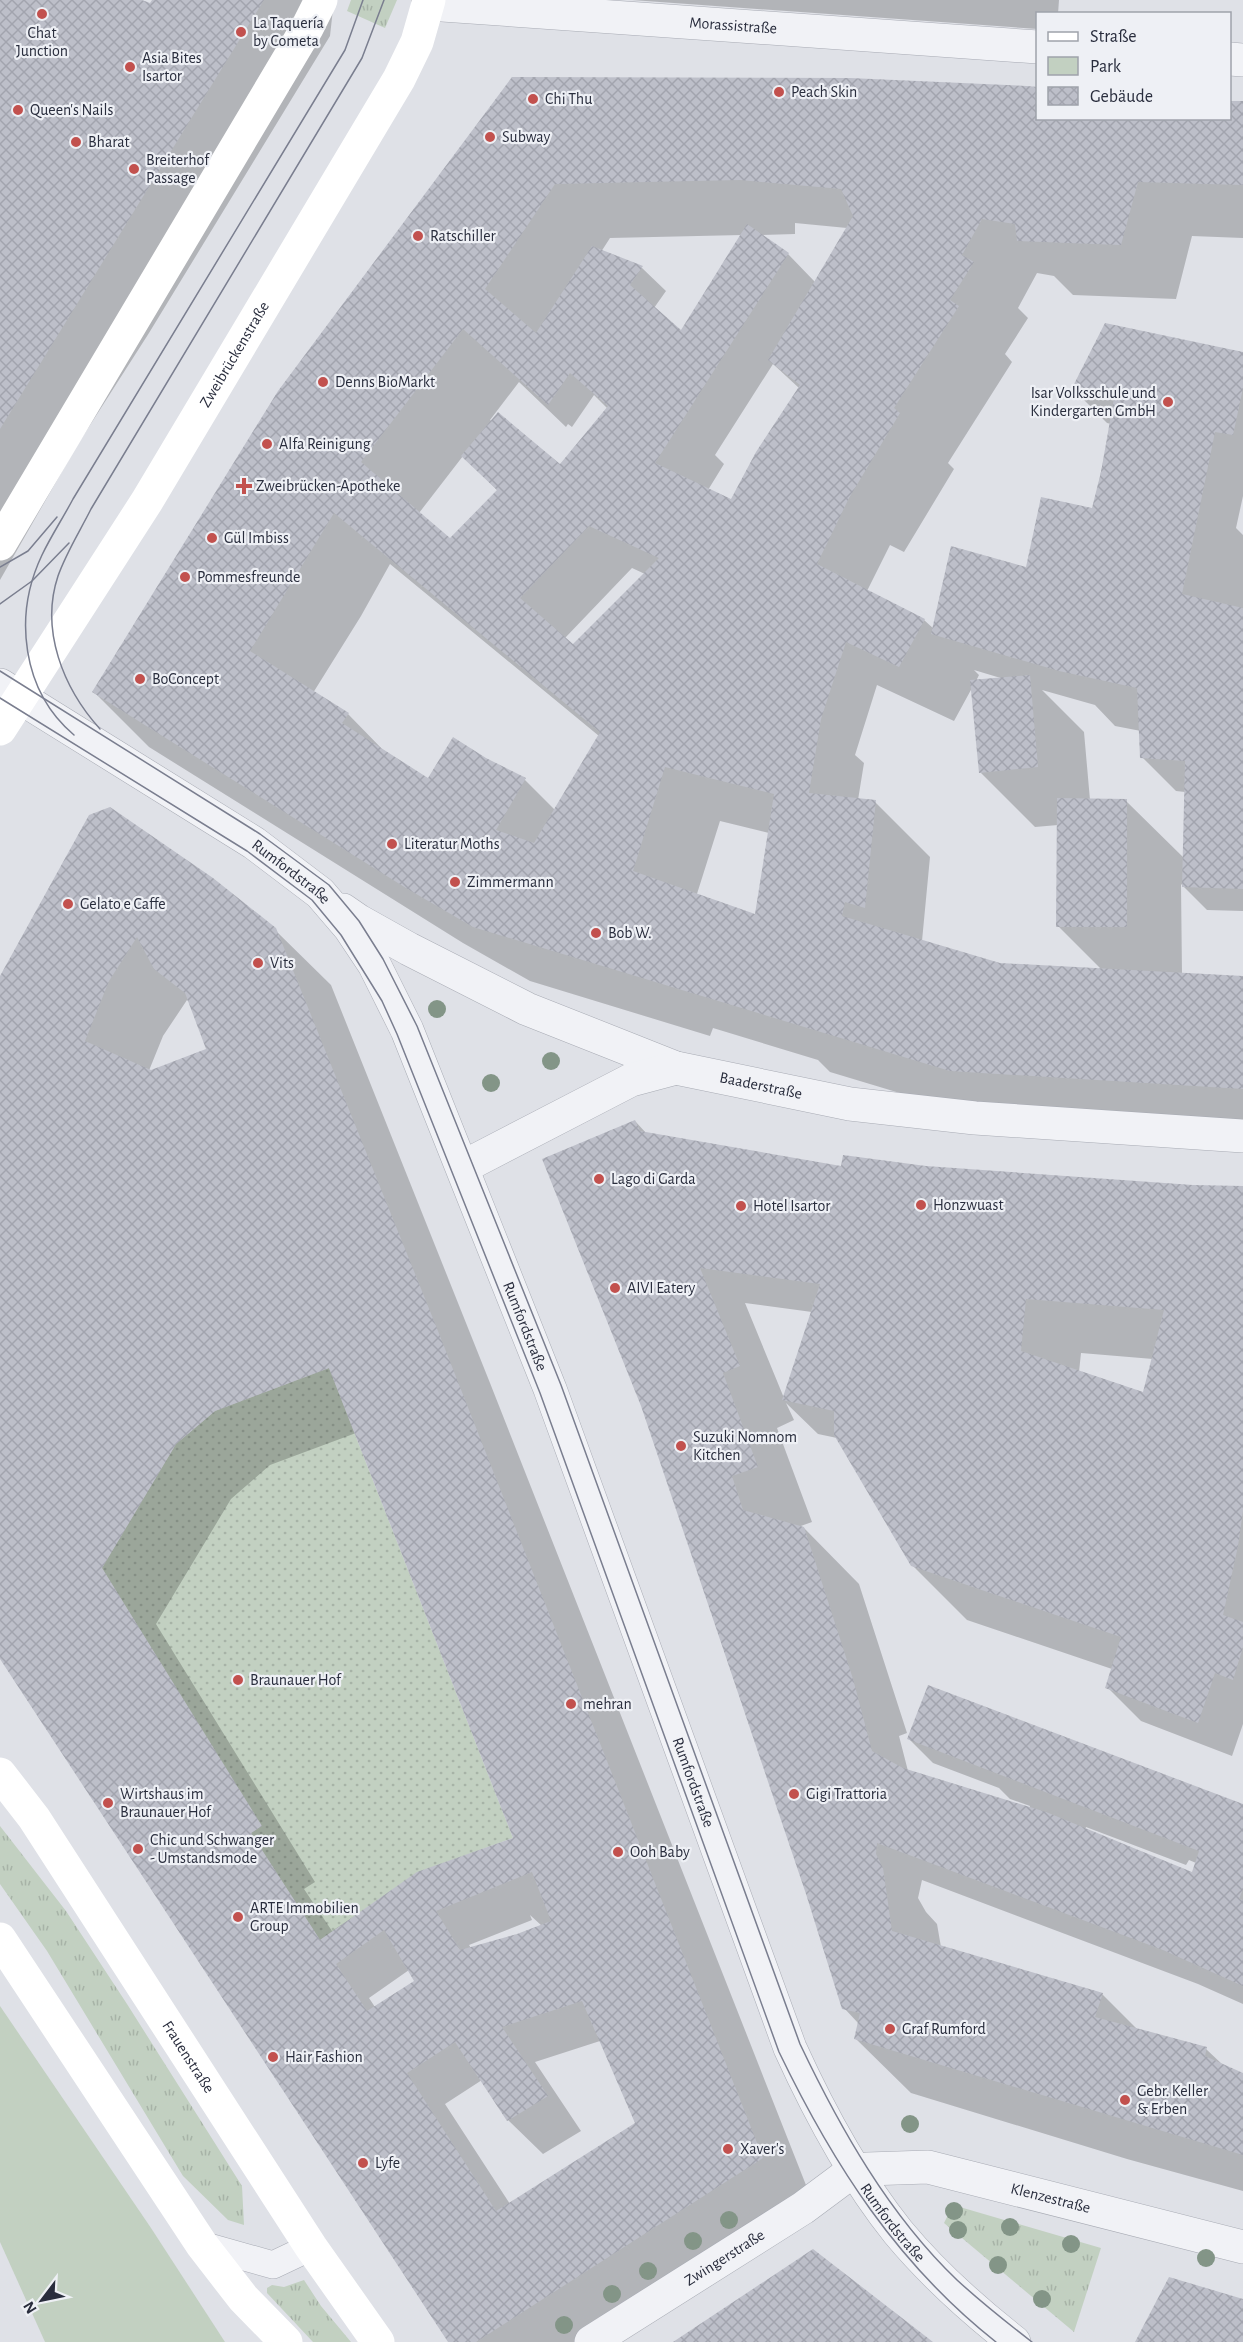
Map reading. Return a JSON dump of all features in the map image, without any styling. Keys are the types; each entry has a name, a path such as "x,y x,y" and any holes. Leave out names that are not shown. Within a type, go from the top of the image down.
{"main road":[{"path":"0,544 295,48 321,0"},
{"name":"Zweibrückenstraße","path":"0,729 10,691 147,501 399,79 417,42 429,2"},
{"name":"Frauenstraße","path":"0,1774 34,1818 311,2247 378,2342"},
{"path":"0,1939 202,2245 243,2298 286,2342"}],"street":[{"name":"Morassistraße","path":"429,2 1036,46"},
{"name":"Rumfordstraße","path":"10,691 254,843 320,893 350,928 374,964 392,997 463,1167 590,1499 790,2048 811,2094 856,2172 898,2231 924,2261 984,2319 1014,2342"},
{"name":"Baaderstraße","path":"320,893 369,927 527,1009 676,1068 850,1104 975,1118 1243,1136"},
{"path":"463,1167 631,1080 676,1068"},
{"name":"Klenzestraße","path":"856,2172 891,2166 928,2166 1243,2247"},
{"name":"Zwingerstraße","path":"591,2342 803,2208 846,2176 856,2172"}],"lane":[{"path":"202,2245 273,2265 311,2247"}],"green space":[{"path":"351,0 397,0 385,28 347,11"},
{"path":"329,1368 513,1838 417,1873 320,1940 251,1833 261,1826 102,1568 176,1444 215,1411"},
{"path":"0,1826 66,1911 242,2186 244,2225 228,2220 183,2176 47,1951 0,1884"},
{"path":"0,2006 151,2228 225,2342 45,2342 0,2242"},
{"path":"953,2205 1101,2248 1074,2332 944,2223"},
{"path":"304,2280 321,2306 351,2342 313,2342 267,2293 267,2288 272,2285 284,2287"}],"building":[{"path":"0,0 142,0 150,3 152,0 264,0 0,429"},
{"path":"512,77 850,78 1027,86 1036,87 1036,120 1231,120 1231,101 1243,101 1243,185 1138,182 1121,245 1017,241 1015,224 982,219 962,255 974,262 950,300 959,306 894,408 900,413 849,498 817,564 925,619 899,667 846,642 821,719 809,793 876,800 865,908 845,902 842,916 1000,963 1243,976 1243,1089 950,1071 473,927 406,888 92,692 278,391","holes":["740,180 841,189 853,216 768,360 800,385 756,452 731,499 655,463 789,253 747,224 681,330 630,285 643,266 592,246 536,333 485,289 555,184","463,329 548,405 570,373 608,406 560,464 498,412 461,456 497,490 450,538 361,462","334,513 600,732 534,843 496,830 526,778 486,758 453,737 428,778 342,723 349,713 250,651","589,526 659,558 573,644 520,598","665,767 774,794 755,914 633,871"]},
{"path":"1105,323 1243,352 1243,388 1233,435 1215,432 1182,594 1243,608 1243,889 1182,887 1185,761 1140,758 1137,688 1059,671 931,634 951,546 1026,567 1041,497 1092,508 1114,398 1071,390"},
{"path":"1030,675 1038,767 979,773 970,680"},
{"path":"1057,798 1127,799 1127,927 1056,927"},
{"path":"110,807 213,878 276,928 436,1326 763,2158 476,2342 448,2342 0,1659 0,976 89,815","holes":["137,937 154,969 185,993 206,1049 151,1070 85,1041 109,981","329,1368 513,1838 417,1872 320,1940 251,1833 262,1826 102,1568 176,1444 215,1411","532,1872 551,1921 517,1934 460,1950 436,1911","384,1930 414,1981 367,2011 336,1964","582,2001 635,2123 496,2211 407,2073 455,2042 507,2121 548,2096 502,2027"]},
{"path":"635,1120 640,1131 841,1166 843,1155 926,1166 1193,1185 1243,1186 1243,1511 1223,1615 1243,1622 1243,1647 1233,1680 1215,1673 1198,1723 1105,1688 1121,1637 911,1566 834,1435 834,1411 782,1400 820,1284 700,1268 740,1366 723,1373 758,1467 732,1476 743,1510 804,1527 853,1679 872,1751 903,1768 1046,1812 1192,1872 1199,1851 907,1739 928,1685 1243,1804 1243,1889 1239,1899 1243,1900 1243,1986 1163,1950 877,1843 876,1854 883,1868 892,1931 1103,1993 1095,2017 1207,2047 1205,2056 1243,2073 1243,2155 854,2039 860,2013 842,2009 806,1894 641,1406 542,1159","holes":["1026,1299 1164,1310 1143,1392 1021,1351"]},
{"path":"813,2249 933,2342 673,2342"},
{"path":"1169,2277 1243,2299 1243,2342 1135,2342"}],"tram line":[{"path":"74,735 43,697 33,675 28,651 27,603 42,555 73,499 345,50 363,0"},
{"path":"100,729 75,695 58,657 52,617 53,596 61,567 91,509 362,58 384,0"},
{"path":"0,567 28,551 57,517"},
{"path":"0,604 32,581 69,543"},
{"path":"0,671 260,834 329,885 359,921 383,959 417,1026 561,1385 800,2044 849,2138 909,2228 957,2280 1032,2342"},
{"path":"0,698 247,851 312,900 341,935 382,1001 540,1393 779,2052 822,2134 871,2210 928,2280 960,2312 996,2342"}],"place":[{"name":"Chat Junction","path":"42,14"},
{"name":"La Taquería by Cometa","path":"241,32"},
{"name":"Asia Bites Isartor","path":"130,67"},
{"name":"Peach Skin","path":"779,92"},
{"name":"Chi Thu","path":"533,99"},
{"name":"Queen's Nails","path":"18,110"},
{"name":"Subway","path":"490,137"},
{"name":"Bharat","path":"76,142"},
{"name":"Breiterhof Passage","path":"134,169"},
{"name":"Ratschiller","path":"418,236"},
{"name":"Denns BioMarkt","path":"323,382"},
{"name":"Isar Volksschule und Kindergarten GmbH","path":"1168,402"},
{"name":"Alfa Reinigung","path":"267,444"},
{"name":"Zweibrücken-Apotheke","path":"244,486"},
{"name":"Gül Imbiss","path":"212,538"},
{"name":"Pommesfreunde","path":"185,577"},
{"name":"BoConcept","path":"140,679"},
{"name":"Literatur Moths","path":"392,844"},
{"name":"Zimmermann","path":"455,882"},
{"name":"Gelato e Caffe","path":"68,904"},
{"name":"Bob W.","path":"596,933"},
{"name":"Vits","path":"258,963"},
{"name":"Lago di Garda","path":"599,1179"},
{"name":"Honzwuast","path":"921,1205"},
{"name":"Hotel Isartor","path":"741,1206"},
{"name":"AIVI Eatery","path":"615,1288"},
{"name":"Suzuki Nomnom Kitchen","path":"681,1446"},
{"name":"Braunauer Hof","path":"238,1680"},
{"name":"mehran","path":"571,1704"},
{"name":"Gigi Trattoria","path":"794,1794"},
{"name":"Wirtshaus im Braunauer Hof","path":"108,1803"},
{"name":"Chic und Schwanger - Umstandsmode","path":"138,1849"},
{"name":"Ooh Baby","path":"618,1852"},
{"name":"ARTE Immobilien Group","path":"238,1917"},
{"name":"Graf Rumford","path":"890,2029"},
{"name":"Hair Fashion","path":"273,2057"},
{"name":"Gebr. Keller & Erben","path":"1125,2100"},
{"name":"Xaver's","path":"728,2149"},
{"name":"Lyfe","path":"363,2163"}]}
